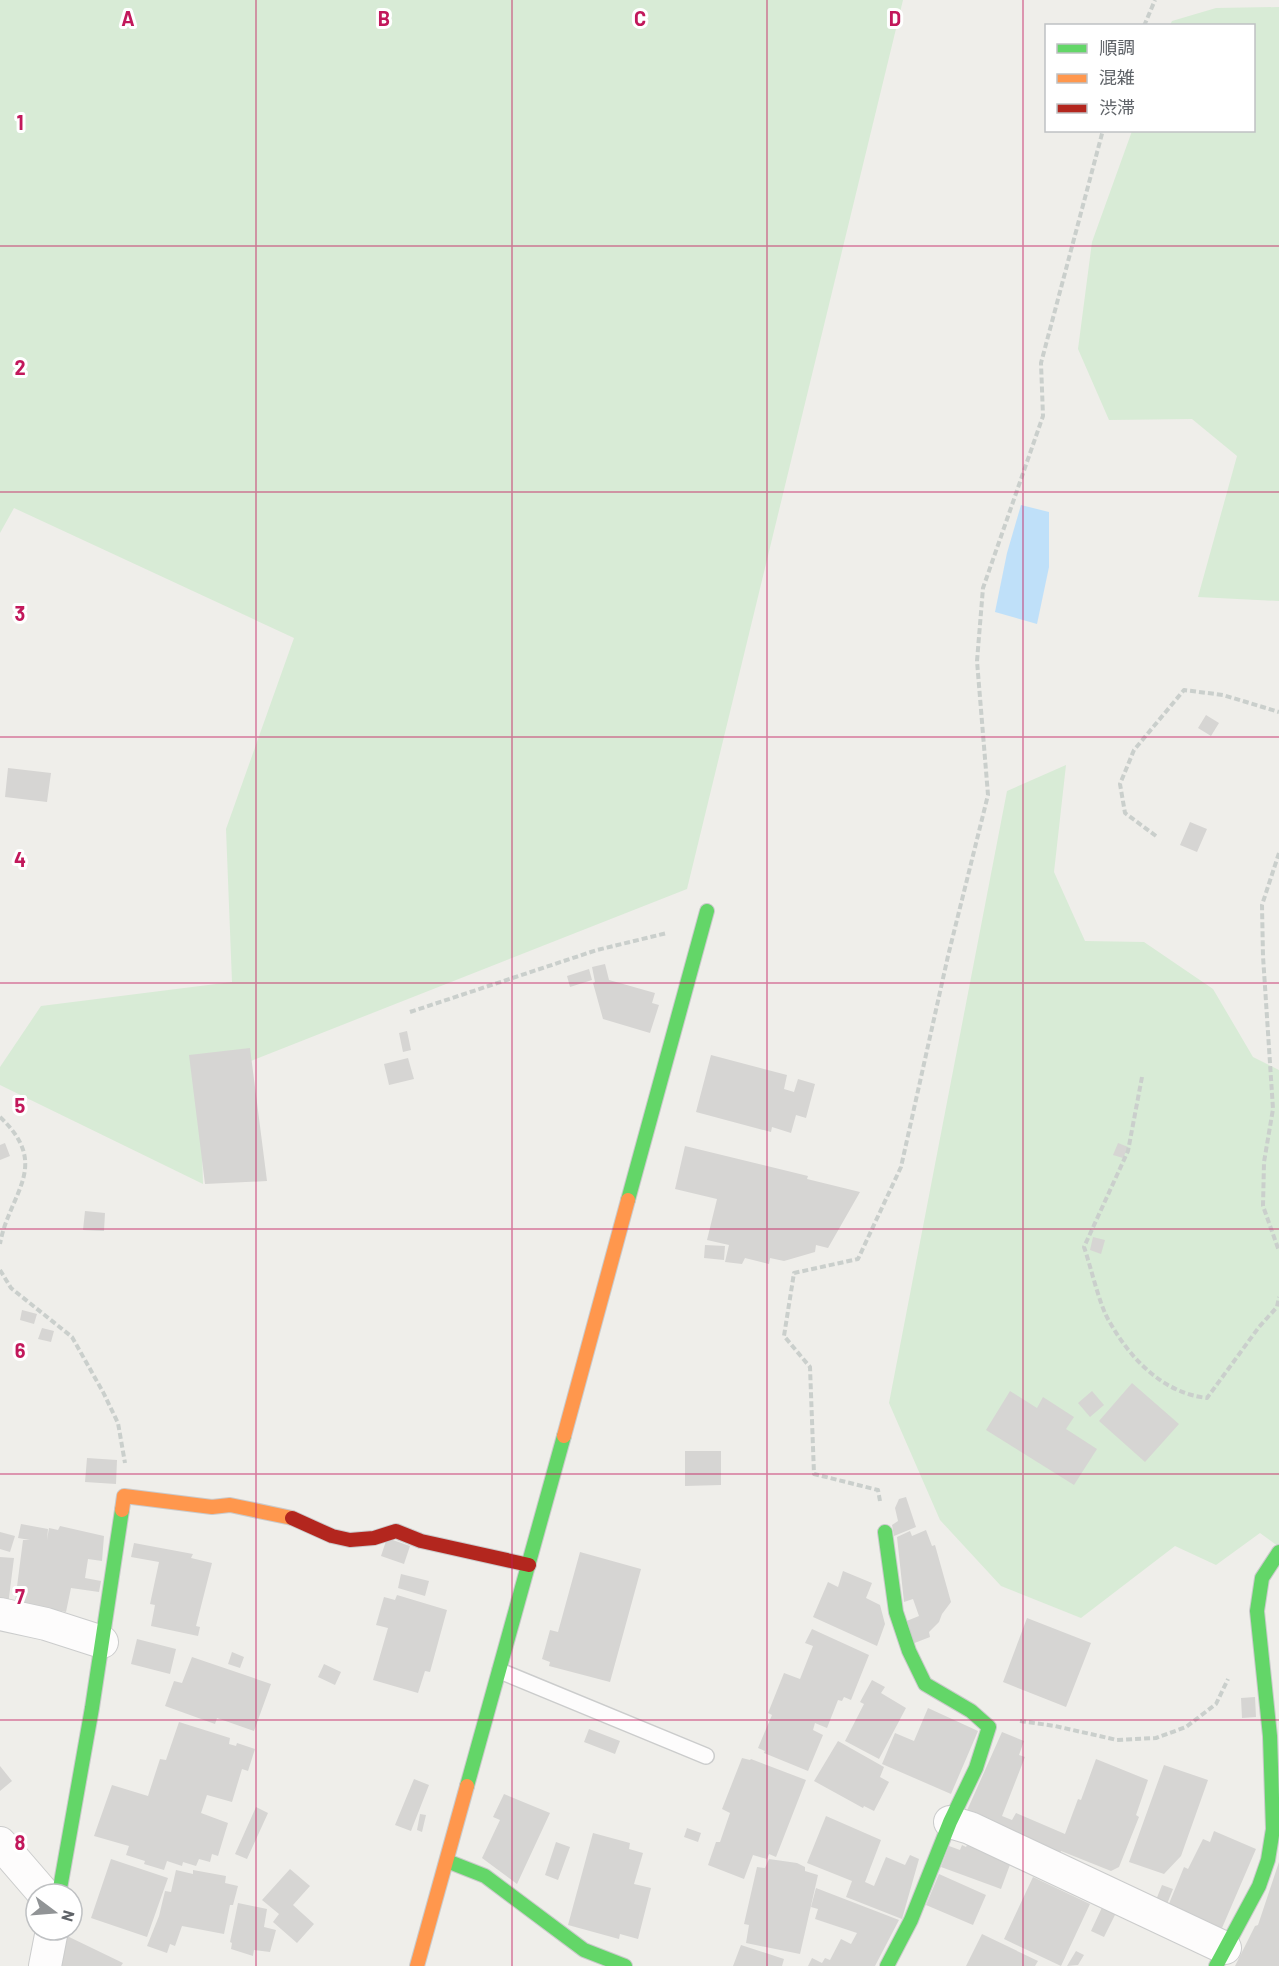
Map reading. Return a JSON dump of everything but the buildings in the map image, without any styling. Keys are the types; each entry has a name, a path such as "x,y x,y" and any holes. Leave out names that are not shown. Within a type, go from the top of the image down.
{"street":[{"path":"417,1966 500,1671 707,911"},
{"path":"61,1882 124,1496 212,1507 230,1505 298,1519 332,1536 350,1540 374,1538 396,1532 421,1541 529,1565"},
{"path":"885,1533 896,1612 909,1651 925,1684 971,1711 989,1727 976,1768 950,1822 911,1920 887,1966"},
{"path":"950,1822 970,1828 1221,1957 1259,1886 1268,1860 1273,1829 1270,1736 1257,1611 1262,1578 1279,1552"},
{"path":"0,1614 46,1624 102,1642"},
{"path":"0,1843 34,1882"},
{"path":"447,1861 485,1876 584,1950 625,1966"},
{"path":"45,1966 50,1942"}],"lane":[{"path":"500,1671 706,1756"}],"path":[{"path":"1145,24 1155,0"},
{"path":"885,1533 878,1490 814,1474 810,1367 784,1335 792,1283 794,1273 858,1258 901,1167 948,957 988,795 977,661 983,588 1043,416 1041,363 1102,132"},
{"path":"1156,836 1125,813 1120,784 1134,750 1184,690 1223,694 1279,712"},
{"path":"1279,853 1262,904 1273,1109 1264,1162 1263,1206 1279,1251"},
{"path":"410,1012 597,950 703,925"},
{"path":"1142,1077 1128,1151 1084,1247 1108,1320 1140,1366 1173,1388 1191,1396 1207,1398 1259,1327 1277,1307 1279,1298"},
{"path":"0,1117 8,1124 24,1152 25,1179 0,1244"},
{"path":"0,1270 11,1288 72,1337 103,1392 118,1423 127,1474 124,1496"},
{"path":"989,1727 1024,1720 1117,1740 1156,1738 1186,1726 1216,1704 1230,1675"}],"green space":[{"path":"0,0 903,0 687,889 200,1081 203,1184 0,1085 0,1067 41,1006 232,982 226,829 294,638 14,508 0,533"},
{"path":"1279,7 1279,601 1198,597 1237,456 1192,419 1109,420 1078,349 1092,242 1132,132 1255,132 1255,24 1170,24 1172,21 1216,8"},
{"path":"1066,765 1054,872 1085,941 1144,942 1213,989 1253,1057 1279,1070 1279,1547 1260,1533 1216,1565 1175,1546 1081,1618 1001,1586 940,1520 889,1403 1007,791"}],"water":[{"path":"1021,505 1049,512 1049,567 1037,624 995,612 1007,553"}],"traffic: fast":[{"path":"628,1200 707,911"},
{"path":"467,1786 564,1436"},
{"path":"61,1882 92,1708 122,1510"},
{"path":"885,1532 896,1612 909,1651 925,1684 971,1711 989,1727 976,1768 950,1822 911,1920 887,1966"},
{"path":"1216,1966 1259,1886 1268,1860 1273,1829 1270,1736 1257,1611 1262,1578 1279,1552"},
{"path":"447,1861 485,1876 584,1950 625,1966"}],"traffic: slow":[{"path":"564,1436 628,1200"},
{"path":"122,1510 124,1496 212,1507 230,1505 292,1518"},
{"path":"417,1966 467,1786"}],"traffic: jam":[{"path":"292,1518 332,1536 350,1540 374,1538 396,1531 421,1541 529,1565"}]}
